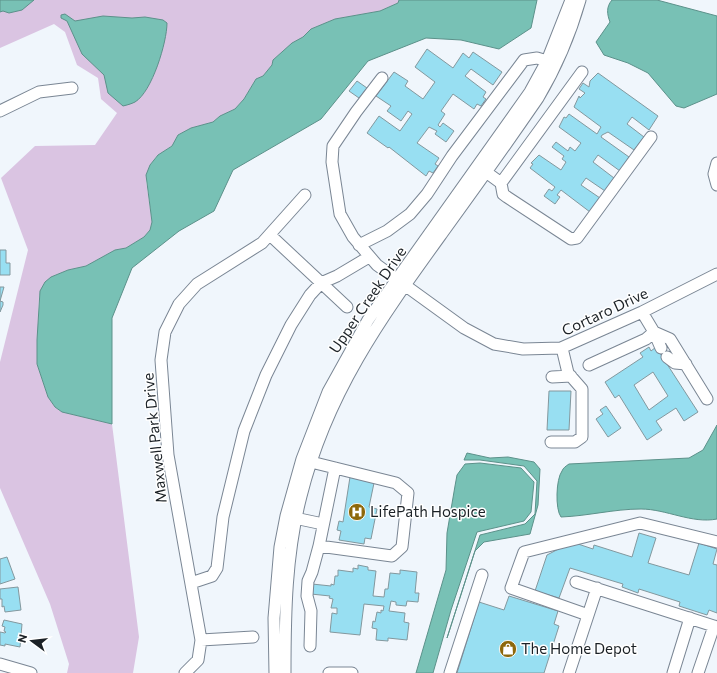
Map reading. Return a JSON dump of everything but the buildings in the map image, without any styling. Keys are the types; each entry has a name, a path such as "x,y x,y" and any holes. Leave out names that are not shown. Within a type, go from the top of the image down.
{"street":[{"name":"Upper Creek Drive","path":"285,673 284,617 291,517 302,459 328,392 368,320 402,282 486,172 534,95 571,0"},
{"name":"Upper Creek Drive","path":"275,673 274,618 280,547 310,462 333,404 353,364 402,282 534,95 558,64 572,30 580,0"},
{"path":"359,245 387,231 410,214 427,194 462,143 524,60 538,58 547,61"},
{"path":"582,72 501,183 501,189 507,197 564,235 571,239 577,238 651,137"},
{"name":"Cortaro Drive","path":"382,78 356,112 333,146 332,162 340,214 359,245 377,265 464,328 494,344 522,349 562,348 642,312 717,274"},
{"path":"0,111 39,92 72,88"},
{"path":"534,95 555,109"},
{"path":"717,163 714,174 717,185"},
{"path":"486,172 501,183"},
{"name":"Maxwell Park Drive","path":"185,673 193,669 198,660 201,640 168,455 161,360 166,332 179,304 197,284 262,243 305,195"},
{"path":"270,235 347,307"},
{"path":"191,583 212,576 217,568 223,517 244,431 266,375 291,325 310,295 321,283 337,276 369,257"},
{"path":"642,312 664,352 675,363 686,364"},
{"path":"654,332 670,339 707,399"},
{"path":"589,365 646,339 654,332"},
{"path":"551,442 575,442 582,438 582,389 568,372 562,348"},
{"path":"552,377 571,376"},
{"path":"310,462 396,483 408,494 402,547 392,556 319,546"},
{"path":"310,646 311,611 307,596 308,581 319,546 335,468"},
{"path":"291,517 323,524"},
{"path":"588,614 511,588 524,552 640,523 717,542"},
{"path":"450,673 482,575"},
{"path":"576,582 715,626 698,673"},
{"path":"569,673 597,588"},
{"path":"673,673 690,618"},
{"path":"201,640 253,637"},
{"path":"0,664 31,673"},
{"path":"329,673 352,673"}],"shaded area":[{"path":"0,0 399,0 398,3 380,11 335,19 311,29 273,60 272,65 263,76 256,79 244,99 235,109 220,116 213,122 191,128 178,135 174,144 156,157 150,165 146,180 152,222 150,230 144,237 126,248 115,250 86,266 68,270 51,277 39,296 37,364 48,397 55,407 62,412 112,424 139,637 133,673 67,673 69,664 50,604 0,488 0,362 28,250 1,178 35,146 95,145 117,113 101,99 98,78 77,65 65,32 54,24 0,48"},
{"path":"0,0 34,0 22,10 9,13 3,11 0,12"},
{"path":"399,0 537,0 531,28 499,49 461,40 426,38 368,61 321,119 233,170 214,211 179,231 132,268 112,318 112,424 62,412 55,407 48,397 37,364 40,291 45,282 51,277 68,270 86,266 115,250 126,248 144,237 150,230 152,222 146,175 150,165 158,155 172,146 178,135 191,128 213,122 220,116 235,109 244,99 256,79 263,76 272,65 273,60 292,43 303,37 311,29 335,19 380,11 398,3"},
{"path":"612,0 657,0 717,16 717,94 684,108 676,106 648,73 628,63 604,55 596,42 610,22 608,11"},
{"path":"65,14 75,21 103,16 132,18 145,17 163,20 167,23 161,54 153,78 141,97 135,102 123,106 108,93 104,75 82,54 67,21 61,18 61,15"},
{"path":"717,425 717,519 698,520 660,511 641,509 561,517 557,501 558,480 562,470 569,464 689,458 703,450"},
{"path":"467,453 490,458 508,457 534,462 540,469 538,505 530,534 484,542 475,551 447,638 480,535 525,524 535,514 537,481 524,466 480,460 464,460"},
{"path":"480,463 521,468 534,482 531,512 524,521 477,532 451,610 433,673 416,673 446,570 447,533 457,475 465,464"}],"place":[{"name":"LifePath Hospice","path":"357,512"},
{"name":"The Home Depot","path":"508,649"}]}
